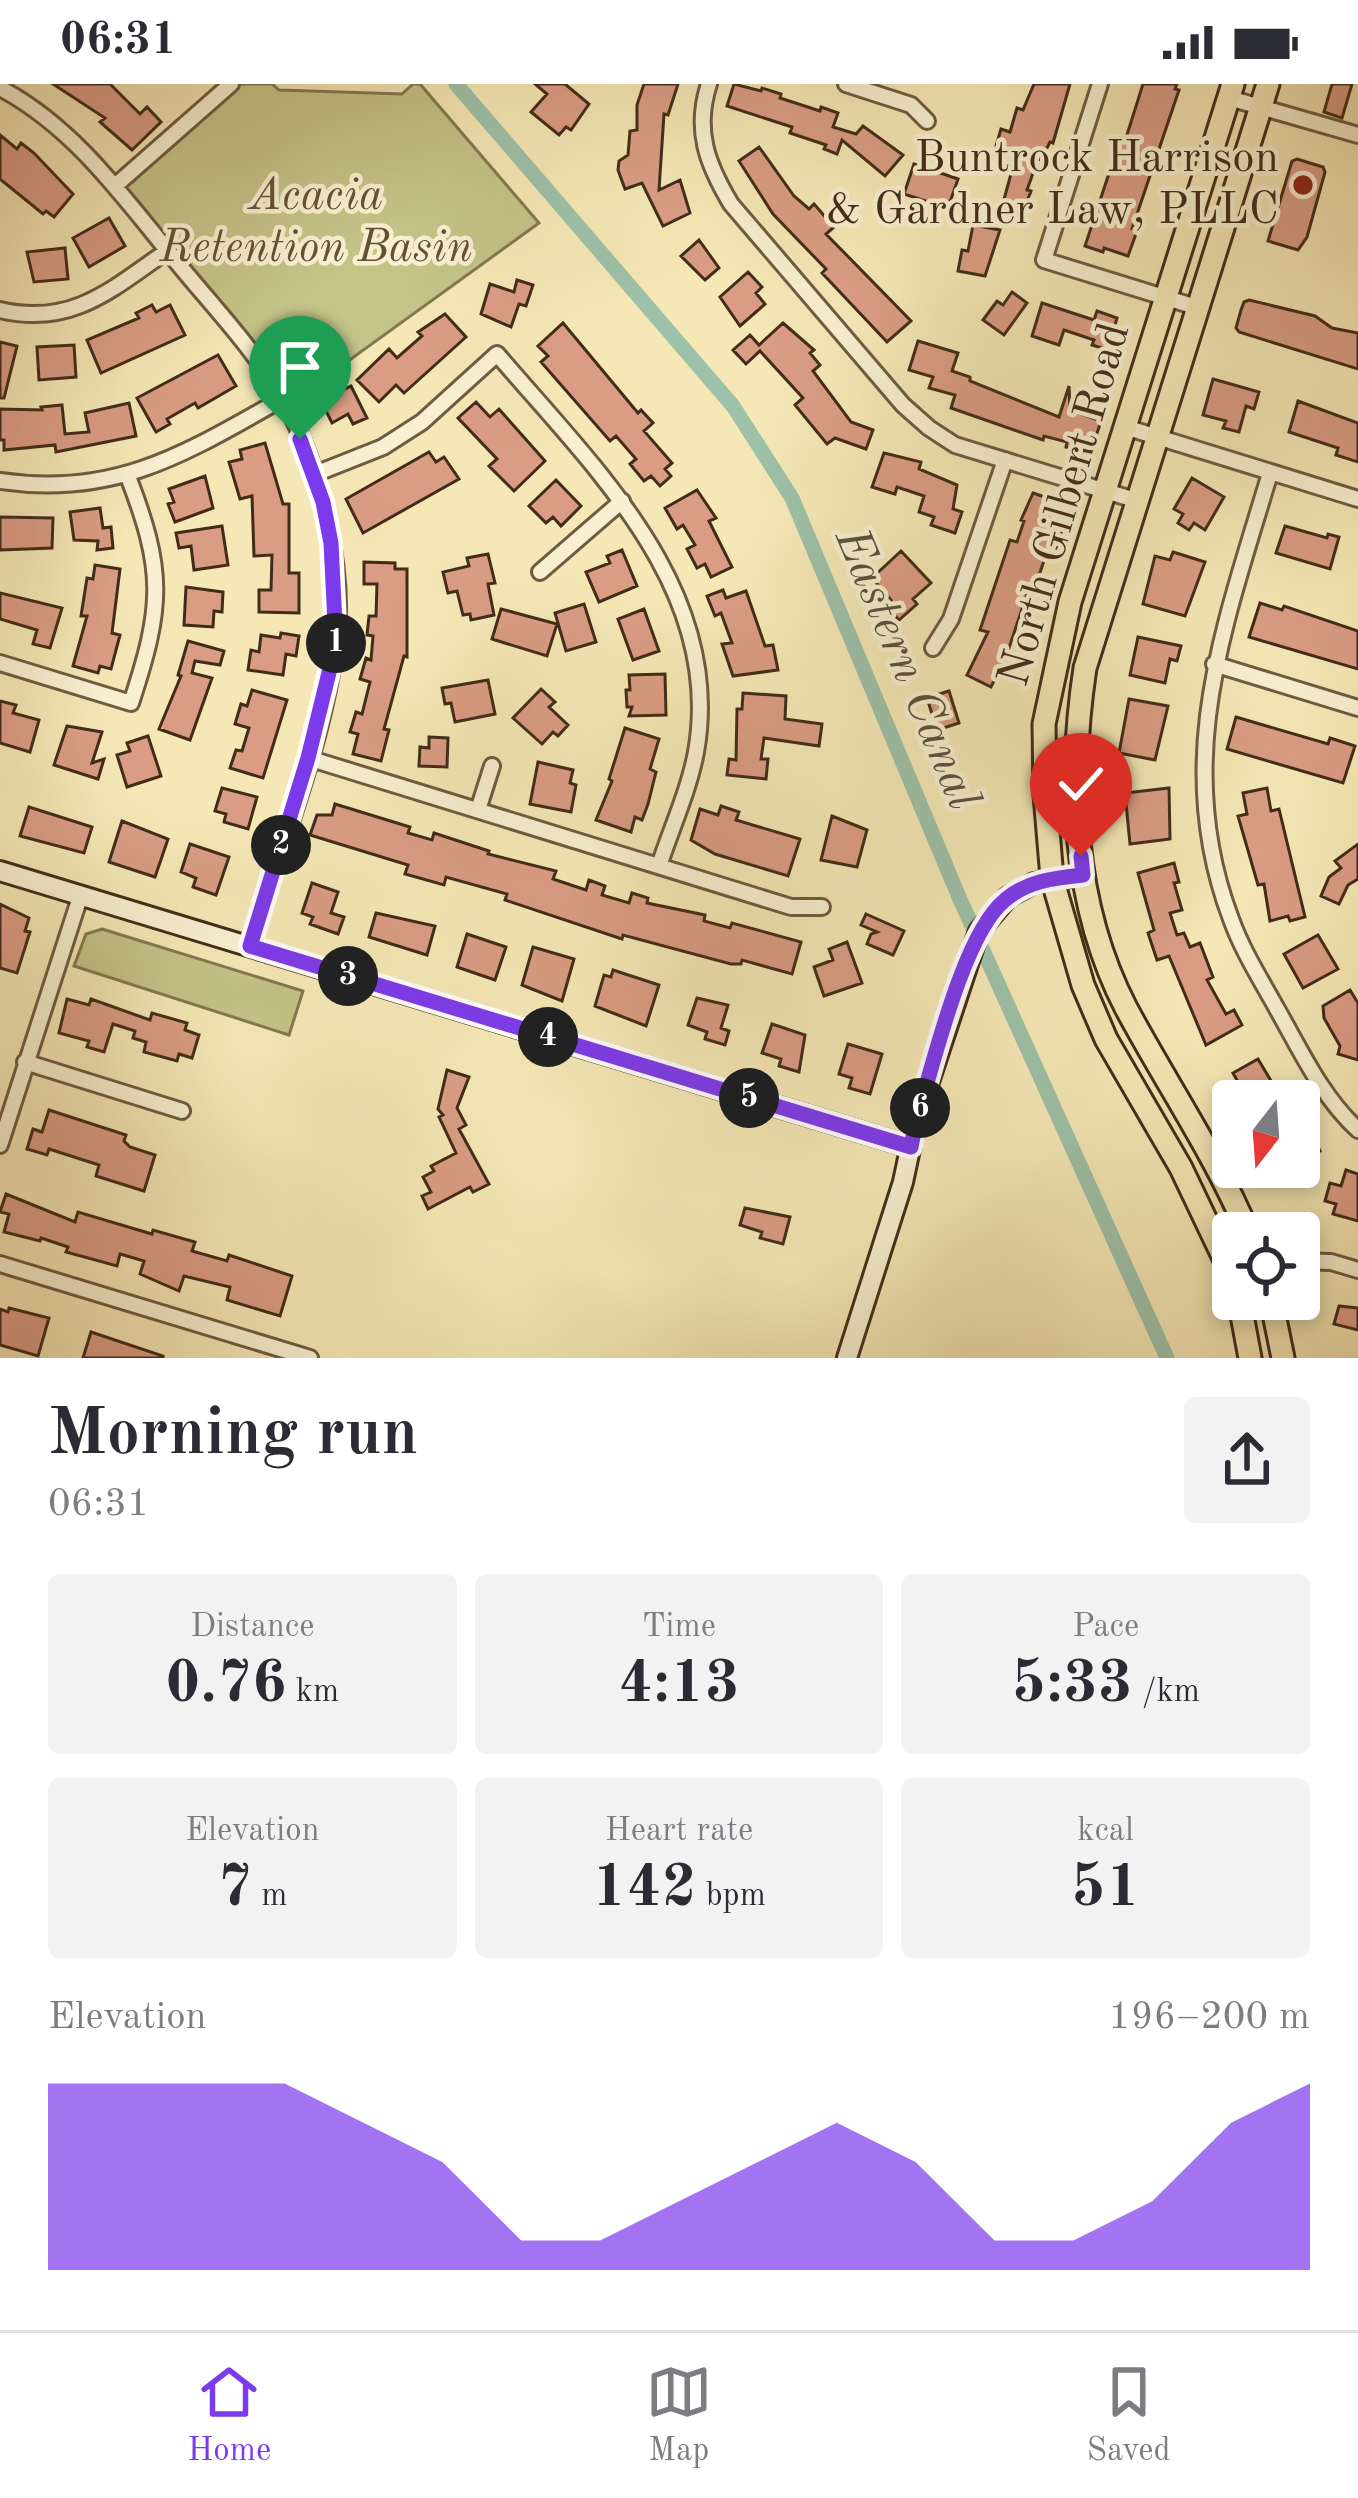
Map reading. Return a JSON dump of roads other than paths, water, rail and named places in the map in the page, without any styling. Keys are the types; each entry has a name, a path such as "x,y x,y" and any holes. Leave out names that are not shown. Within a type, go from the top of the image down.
{"main road":[{"name":"North Gilbert Road","path":"1238,1212 1124,1003 1100,942 1083,875 1075,794 1077,722 1085,668 1268,84"},
{"name":"North Gilbert Road","path":"1212,1233 1181,1168 1106,1039 1083,985 1052,878 1044,724 1060,642 1231,91"},
{"path":"1243,1320 1250,1358"},
{"path":"1275,1320 1283,1358"}],"street":[{"path":"116,186 231,84"},
{"path":"709,84 701,107 701,138 712,172 730,204 904,405 955,445 1135,500"},
{"path":"846,84 911,105 927,121"},
{"path":"1100,84 1044,260 1196,308"},
{"path":"0,88 28,103 116,186 233,327 282,399 315,474 331,543 336,644 308,758 250,946"},
{"path":"1231,91 1261,108 1358,134"},
{"path":"0,310 25,316 94,302 167,251"},
{"path":"315,474 382,447 422,422 497,354 622,500 658,554 692,640 701,694 696,753 659,866"},
{"path":"0,481 33,486 127,474 172,461 282,399"},
{"path":"1125,428 1358,500"},
{"path":"933,648 950,619 1005,460"},
{"path":"1270,473 1214,664 1202,767 1206,818 1231,921 1328,1096 1358,1130"},
{"path":"0,663 131,704 158,609 148,536 127,474"},
{"path":"540,572 622,500"},
{"path":"1214,664 1358,708"},
{"path":"308,758 791,907 822,907"},
{"path":"478,810 492,766"},
{"path":"0,871 911,1147"},
{"path":"847,1358 969,958 991,913 1008,897 1034,883 1083,875"},
{"path":"0,1145 81,895"},
{"path":"26,1062 182,1111"},
{"path":"1320,1262 1358,1270"},
{"path":"0,1264 310,1358"}],"waterway":[{"name":"Eastern Canal","path":"456,84 733,406 792,498 959,897 1167,1358"}],"place":[{"name":"Buntrock Harrison & Gardner Law, PLLC","path":"1303,185"}],"park label":[{"name":"Acacia Retention Basin","path":"316,223"}]}
